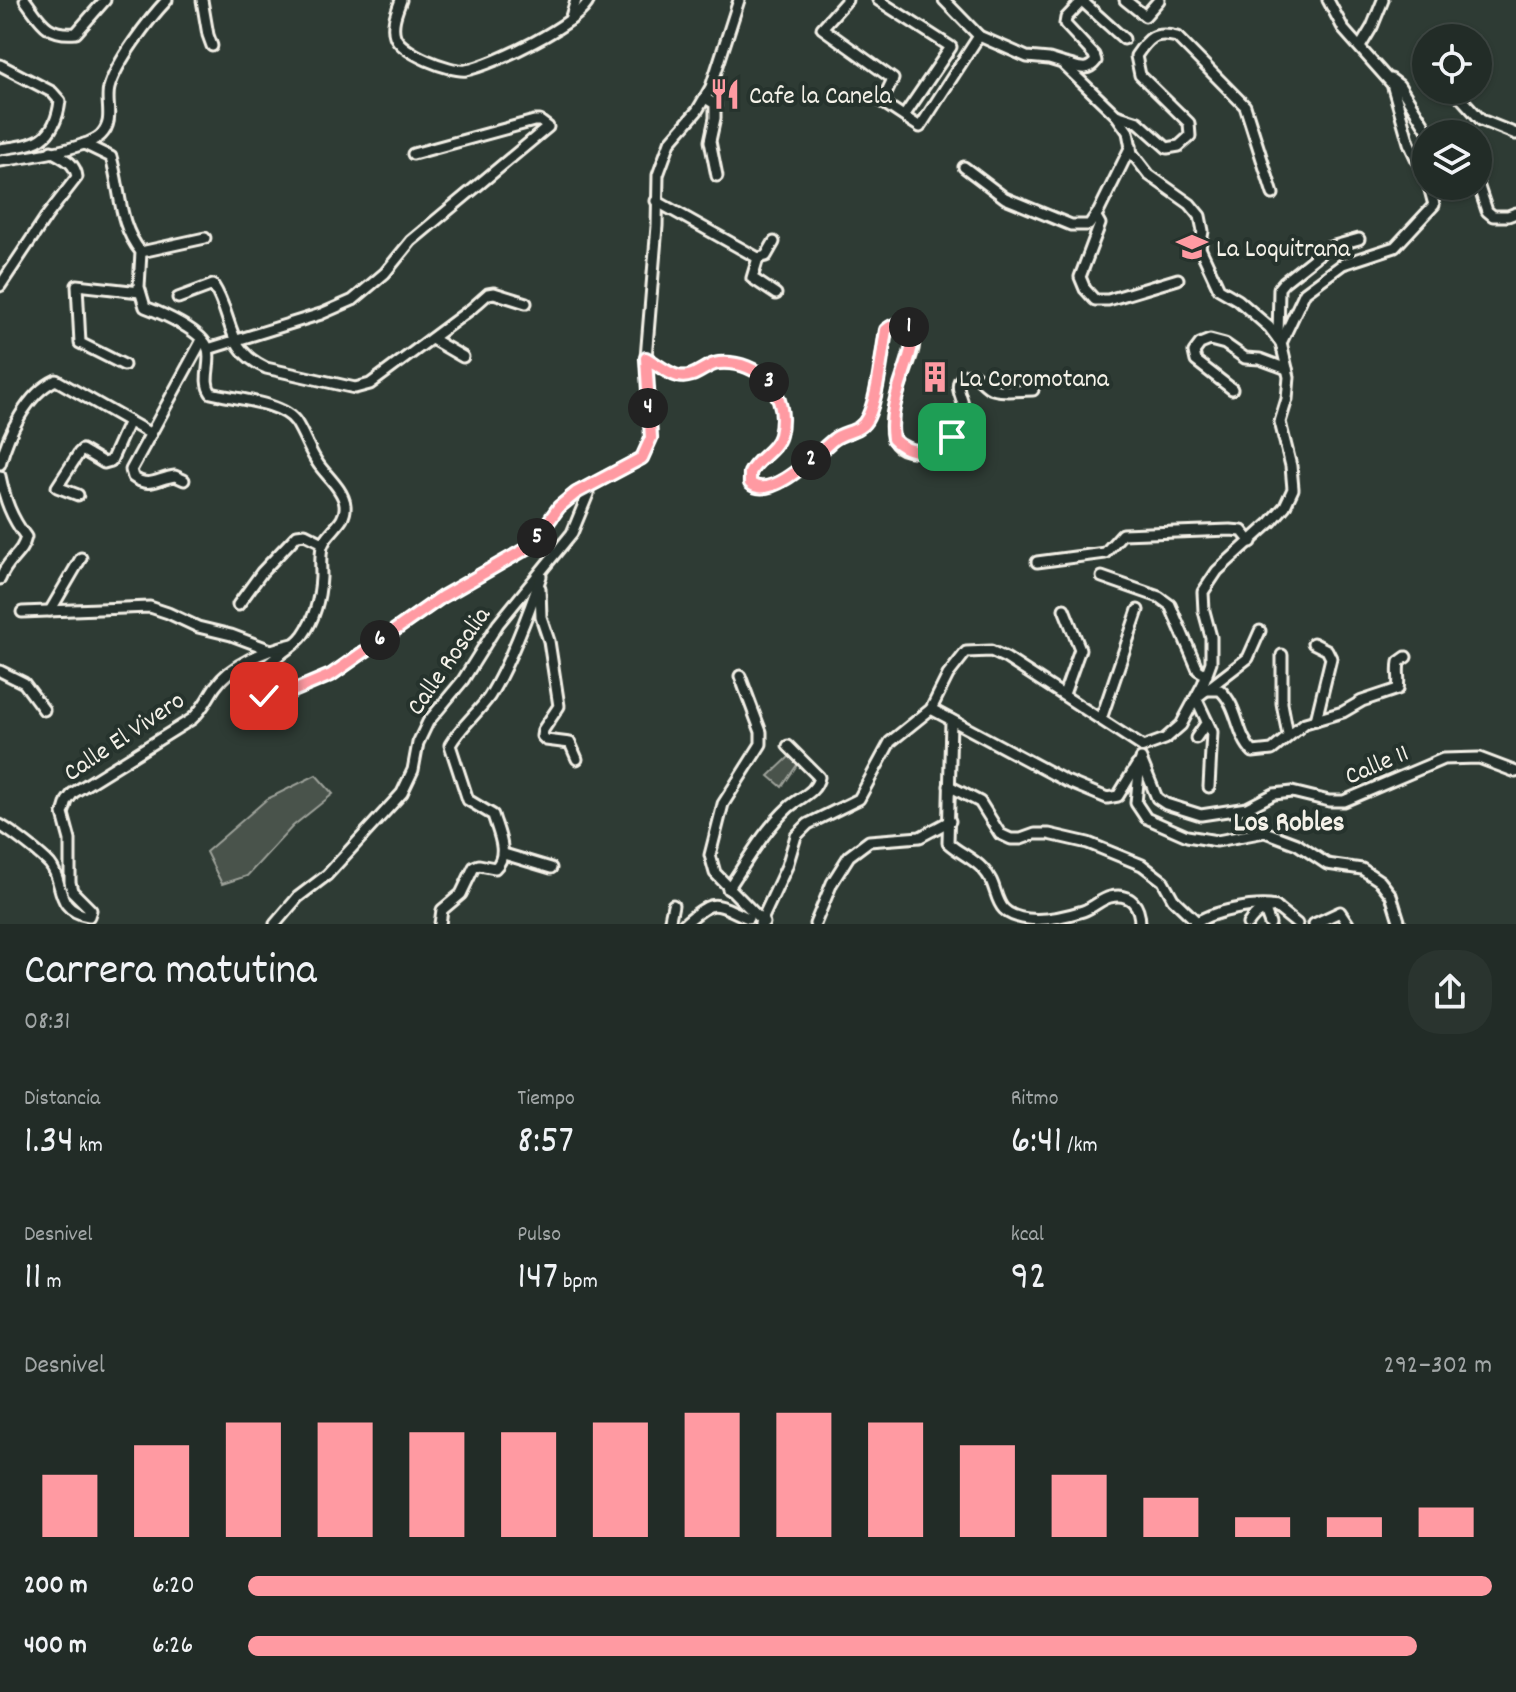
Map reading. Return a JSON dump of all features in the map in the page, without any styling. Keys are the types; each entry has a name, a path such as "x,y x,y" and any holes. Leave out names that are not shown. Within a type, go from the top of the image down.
{"street":[{"path":"25,0 49,31 60,35 76,33 105,0"},
{"path":"0,161 84,144 100,137 110,114 112,81 134,42 167,0"},
{"path":"202,0 212,46"},
{"path":"401,0 394,23 401,46 422,58 462,71 508,56 570,20 587,6 589,0"},
{"path":"570,20 576,0"},
{"path":"84,144 111,157 122,218 130,239 141,252 140,292 145,307 174,319 205,345 208,390 275,407 296,421 315,460 342,495 344,514 339,525 323,543 321,583 311,623 296,644 257,677 259,692 272,697 281,696 331,675 442,597 531,546 559,507 642,458 648,449 651,438 646,358 658,175 670,142 705,98 739,0"},
{"path":"847,0 822,28 893,79 882,102 920,127 979,36"},
{"path":"878,0 951,47 904,116"},
{"path":"944,0 979,36 1027,57 1049,59 1085,69 1091,67 1096,61 1094,55 1065,24 1066,18 1083,0 1124,39"},
{"path":"1125,0 1145,16 1159,0"},
{"path":"1328,0 1344,30 1392,84 1412,149"},
{"path":"1360,47 1383,0"},
{"path":"1116,115 1138,122 1167,148 1179,146 1190,136 1189,123 1140,75 1136,56 1147,39 1164,33 1177,37 1245,106 1273,194"},
{"path":"1062,63 1116,115 1149,175 1195,209 1203,223 1201,254 1219,289 1249,309 1279,341"},
{"path":"0,65 52,92 60,101 58,116 49,135 34,143 0,149"},
{"path":"1385,75 1399,85 1421,120"},
{"path":"705,98 715,104 716,110 710,141 717,176"},
{"path":"1466,104 1481,120 1516,134"},
{"path":"184,480 168,477 149,484 141,483 133,477 131,470 205,345 234,340 321,314 353,300 385,273 411,241 548,127 534,121 413,154"},
{"path":"964,167 997,194 1057,220 1084,226 1096,217 1131,146"},
{"path":"0,286 77,177 76,169 70,162 51,151"},
{"path":"1279,341 1305,292 1343,264 1395,247 1420,223 1434,205 1433,200"},
{"path":"1483,200 1487,211 1493,216 1516,213"},
{"path":"656,201 758,258 766,256 774,242"},
{"path":"1096,217 1100,224 1080,277 1095,300 1108,300 1178,279"},
{"path":"141,252 205,238"},
{"path":"1143,747 1165,739 1181,725 1207,675 1211,662 1211,637 1203,592 1217,571 1251,542 1285,506 1293,489 1291,466 1280,422 1287,399 1287,369 1279,341 1279,288 1327,248 1359,239"},
{"path":"758,258 752,278 776,294"},
{"path":"124,365 80,343 77,285 140,292"},
{"path":"178,298 213,285 234,340 255,364 355,388 370,384 488,294 526,303"},
{"path":"646,358 679,377 699,374 716,363 747,366 762,374 778,397 782,415 780,437 750,473 750,483 755,488 763,488 795,472 836,437 857,431 868,417 886,330 893,325 904,324 915,330 913,349 899,387 891,427 893,439 903,448 913,452 928,450 944,445 952,437 964,406 958,388 967,374 974,375 990,388 1033,390"},
{"path":"432,339 463,357"},
{"path":"1232,389 1196,361 1194,352 1200,344 1210,340 1225,344 1245,358 1260,359 1287,369"},
{"path":"0,464 5,445 30,402 47,384 56,380 151,434"},
{"path":"78,495 57,487 79,453 82,450 104,463 111,461 129,421"},
{"path":"0,476 12,518 26,537 24,547 8,561 0,579"},
{"name":"Calle Rosalia","path":"275,924 298,897 327,875 402,793 413,770 418,743 428,722 463,680 498,624 580,520 587,488"},
{"path":"1037,562 1105,553 1122,534 1230,530 1242,531 1251,542"},
{"path":"238,605 262,572 297,535 305,534 323,543"},
{"path":"50,611 81,558"},
{"path":"440,924 442,910 461,894 474,867 495,868 504,854 493,815 468,800 450,745 490,695 544,569"},
{"path":"1102,577 1159,597 1170,605 1198,670 1207,675"},
{"path":"540,581 541,617 549,641 559,706 542,736 546,740 570,743 577,759"},
{"path":"22,612 150,607 198,627 271,650"},
{"path":"1064,609 1080,649 1064,694"},
{"path":"1101,719 1138,610"},
{"path":"1196,698 1248,658 1260,631"},
{"path":"1313,643 1327,650 1331,658 1316,720"},
{"name":"Calle El Vivero","path":"0,825 49,863 61,897 73,910 89,916 91,910 72,891 70,882 71,844 63,814 73,793 192,719 220,681 256,657 296,644"},
{"path":"684,924 707,905 716,904 762,923 787,866 796,836 808,824 859,799 890,742 931,709 948,675 966,652 991,651 1006,658 1143,747"},
{"path":"1282,655 1282,703 1288,735"},
{"path":"1207,690 1220,690 1229,698 1245,744 1253,752 1272,750 1305,723 1343,712 1362,701 1398,689 1401,679 1399,662 1406,657"},
{"path":"0,671 24,683 44,710"},
{"path":"740,676 761,732 761,744 723,804 710,855 715,873 748,918"},
{"path":"1196,698 1212,732 1209,787"},
{"path":"931,709 1066,781 1107,798 1118,796 1141,759"},
{"path":"951,720 948,843 981,866 989,876 996,901 1008,913 1029,919 1067,915 1087,910 1111,897 1124,897 1134,901 1140,910 1140,924"},
{"path":"1196,738 1207,722"},
{"path":"728,889 769,828 819,782 819,777 788,746"},
{"path":"1143,747 1136,780 1136,803 1146,818 1180,834 1217,841 1265,832 1297,844 1327,864 1362,869 1380,881 1391,895 1402,923"},
{"name":"Calle 11","path":"1141,759 1157,798 1201,815 1247,808 1274,794 1292,792 1329,801 1344,801 1443,759 1479,758 1516,772"},
{"path":"949,786 980,802 1000,834 1011,839 1049,834 1088,843 1142,865 1163,881 1173,899 1195,923 1260,904 1276,907 1297,924"},
{"path":"815,924 832,883 849,856 869,841 920,837 950,821"},
{"path":"504,854 551,868"},
{"path":"669,924 673,905"},
{"path":"1248,924 1264,908 1276,907"},
{"path":"1264,908 1270,924"},
{"path":"1314,924 1332,920 1340,912 1348,924"}],"shaded area":[{"path":"791,755 799,762 782,787 769,776"},
{"path":"316,775 333,794 293,826 247,876 222,884 206,852 267,799"}],"place":[{"name":"Cafe la Canela","path":"725,94"},
{"name":"La Loquitrana","path":"1192,247"},
{"name":"La Coromotana","path":"935,377"}],"district":[{"name":"Los Robles","path":"1289,820"}],"route":[{"path":"264,696 281,696 347,665 442,597 531,546 559,507 576,493 642,458 651,438 646,358 679,377 699,374 716,363 747,366 762,374 773,387 782,415 780,437 753,466 750,483 755,488 774,484 795,472 836,437 857,431 868,417 886,330 893,325 904,324 915,330 913,349 892,414 893,439 913,452 944,445 952,437"}]}
